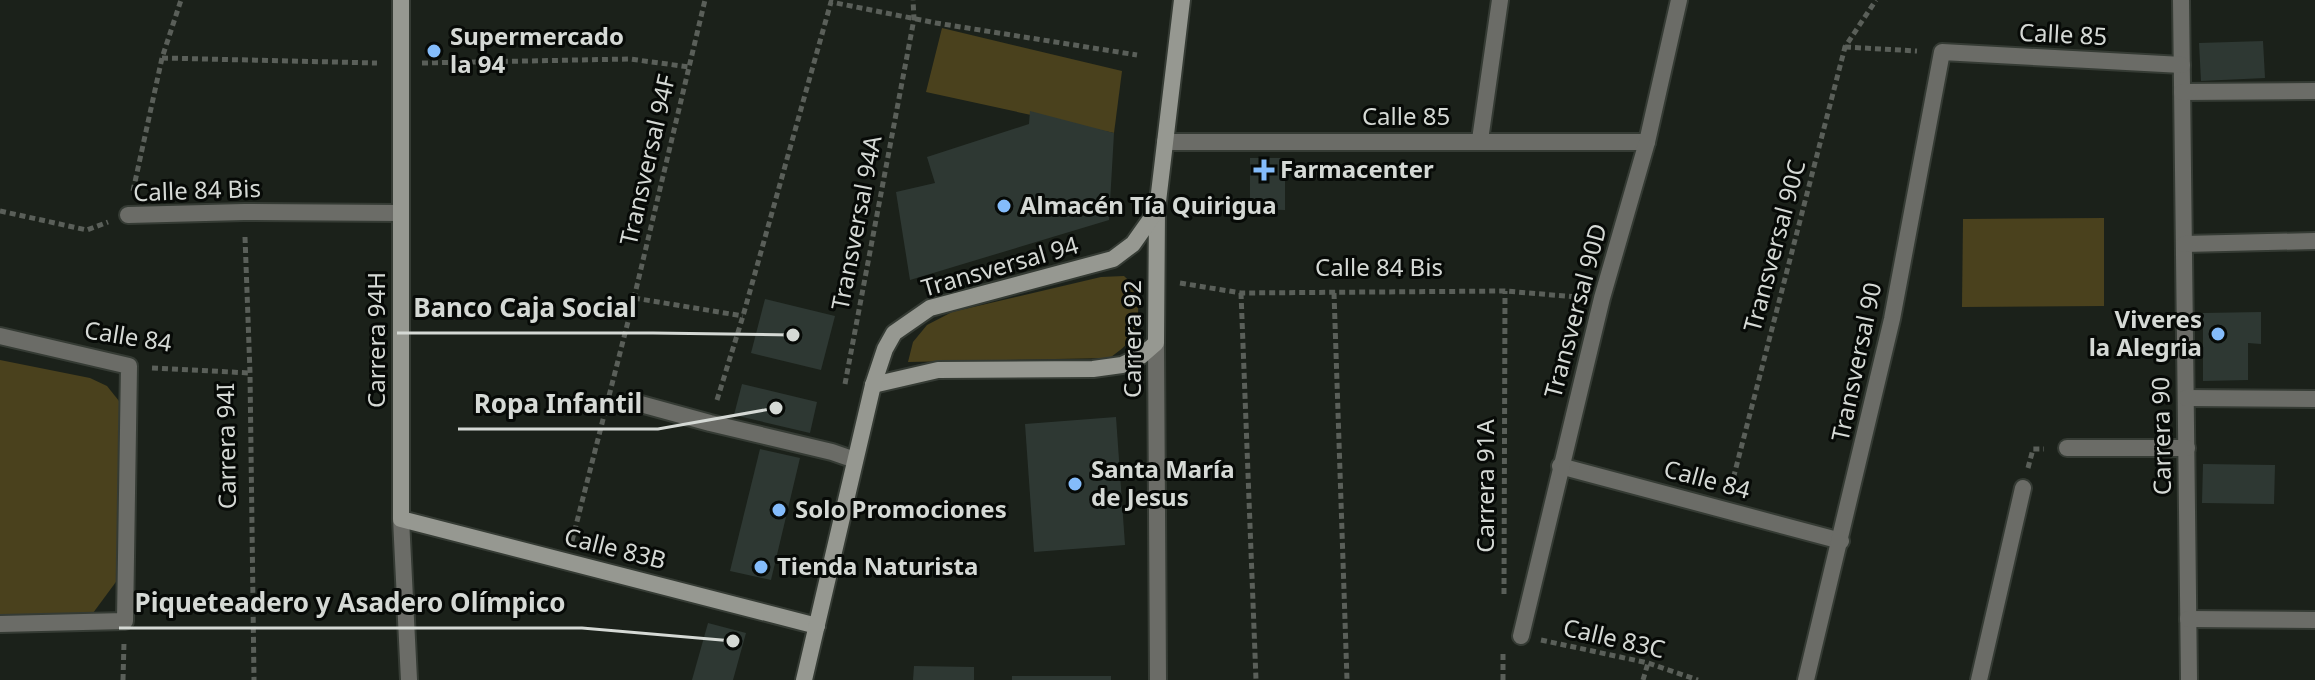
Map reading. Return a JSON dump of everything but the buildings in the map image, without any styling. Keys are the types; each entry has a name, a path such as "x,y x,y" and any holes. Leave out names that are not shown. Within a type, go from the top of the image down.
{"main road":[{"name":"Carrera 94H","path":"401,0 401,519"},
{"name":"Carrera 92","path":"1156,343 1157,210 1182,0"},
{"name":"Transversal 94","path":"804,680 873,385 894,333 930,308 1113,259 1133,244 1157,210"},
{"path":"873,385 938,370 1122,365 1141,356 1156,343"},
{"name":"Calle 83B","path":"401,519 817,626"}],"street":[{"path":"1480,140 1500,0"},
{"name":"Transversal 90D","path":"1521,636 1602,298 1647,142 1679,0"},
{"name":"Carrera 90","path":"2181,0 2189,680"},
{"name":"Calle 85","path":"1942,52 2182,65"},
{"name":"Transversal 90","path":"1806,680 1892,319 1942,52"},
{"path":"2182,92 2315,91"},
{"name":"Calle 85","path":"1165,142 1647,142"},
{"name":"Calle 84 Bis","path":"128,215 401,213"},
{"path":"2184,244 2315,241"},
{"name":"Calle 84","path":"0,336 129,366"},
{"name":"Carrera 92","path":"1156,343 1158,680"},
{"path":"0,624 125,621 129,366"},
{"path":"2186,398 2315,399"},
{"path":"637,403 855,460"},
{"path":"2067,448 2187,448"},
{"name":"Calle 84","path":"1560,466 1841,541"},
{"path":"1979,680 2023,488"},
{"name":"Carrera 94H","path":"401,519 409,680"},
{"path":"2188,619 2315,620"}],"path":[{"path":"128,215 162,58 181,0"},
{"name":"Transversal 94F","path":"567,562 705,0"},
{"name":"Transversal 94A","path":"843,393 914,19 913,0"},
{"name":"Transversal 90C","path":"1725,509 1845,47 1876,0"},
{"path":"710,423 831,2 914,19 1137,55"},
{"path":"1845,47 1942,52"},
{"name":"Calle 84 Bis","path":"0,211 87,230 128,215"},
{"name":"Carrera 94I","path":"244,212 250,373 254,680"},
{"name":"Calle 84 Bis","path":"1157,280 1241,293 1505,291 1602,298"},
{"name":"Carrera 91A","path":"1503,602 1505,291"},
{"path":"1241,293 1256,680"},
{"path":"1334,293 1347,680"},
{"path":"634,298 743,316"},
{"name":"Calle 84","path":"129,366 250,373"},
{"path":"2023,488 2033,449 2067,448"},
{"path":"123,680 125,621"},
{"name":"Calle 83C","path":"1521,636 1648,663 1698,680"},
{"path":"1503,649 1503,680"},
{"path":"1643,680 1648,663"}],"shaded area":[{"path":"942,28 1122,71 1114,133 926,92"},
{"path":"2104,218 2104,306 1962,307 1963,219"},
{"path":"1124,276 1137,298 1138,316 1129,341 1110,358 908,362 913,342 927,325 952,312 1101,277"},
{"path":"0,360 90,378 107,386 123,406 124,571 93,613 0,616"}],"place":[{"name":"Supermercado la 94","path":"434,51"},
{"name":"Farmacenter","path":"1264,170"},
{"name":"Almacén Tía Quirigua","path":"1004,206"},
{"name":"Viveres la Alegria","path":"2218,334"},
{"name":"Banco Caja Social","path":"793,335"},
{"name":"Ropa Infantil","path":"776,408"},
{"name":"Santa María de Jesus","path":"1075,484"},
{"name":"Solo Promociones","path":"779,510"},
{"name":"Tienda Naturista","path":"761,567"},
{"name":"Piqueteadero y Asadero Olímpico","path":"733,641"}]}
